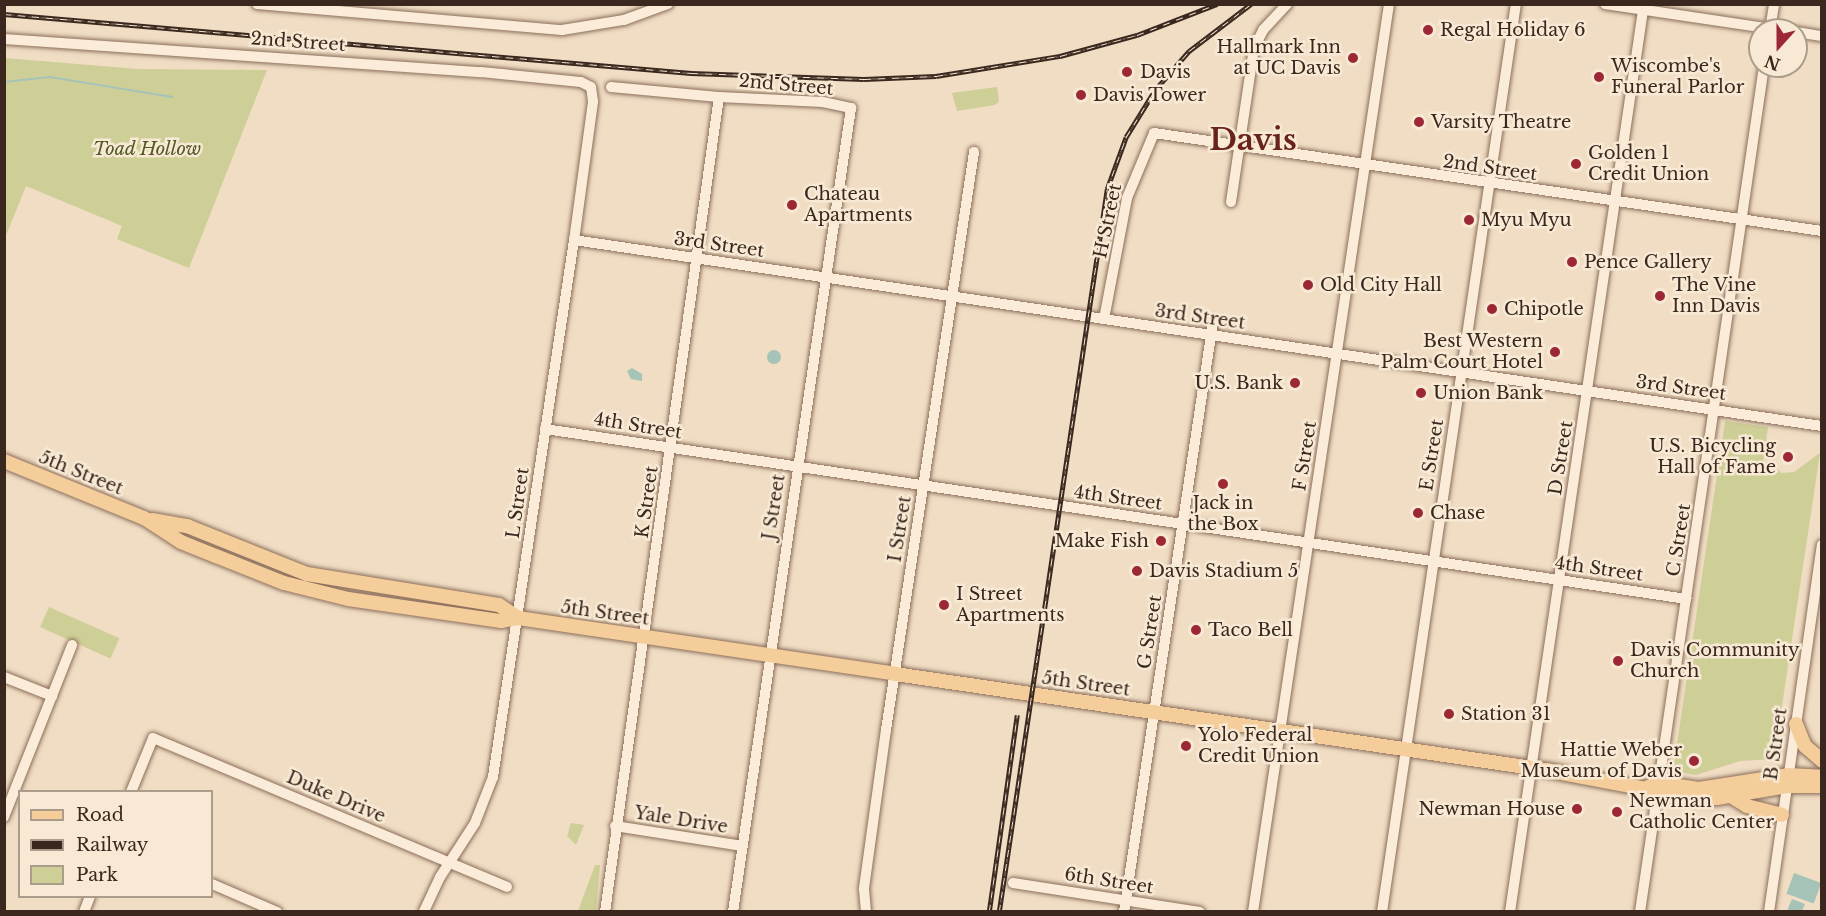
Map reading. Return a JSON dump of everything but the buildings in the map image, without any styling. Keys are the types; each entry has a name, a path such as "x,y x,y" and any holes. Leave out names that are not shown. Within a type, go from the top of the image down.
{"main road":[{"name":"5th Street","path":"4,461 144,518 181,542 302,588 501,621 518,618 1532,768 1655,787 1700,798 1731,796 1787,781"},
{"path":"1796,724 1805,746 1821,761"},
{"path":"1787,781 1821,777"},
{"name":"5th Street","path":"1655,787 1699,789 1787,781"},
{"path":"1787,781 1821,786"},
{"path":"1731,796 1747,806 1782,815"}],"street":[{"path":"257,4 562,30 624,20 668,4"},
{"path":"1231,202 1254,48 1263,30 1287,4"},
{"name":"F Street","path":"1253,912 1389,4"},
{"name":"E Street","path":"1382,912 1516,4"},
{"path":"1605,4 1748,26"},
{"name":"D Street","path":"1510,912 1643,10"},
{"name":"2nd Street","path":"4,39 481,72 589,85"},
{"name":"C Street","path":"1640,912 1655,787 1715,410 1762,78"},
{"name":"L Street","path":"424,912 475,823 493,777 574,240 593,102 589,85"},
{"name":"2nd Street","path":"611,87 719,98 796,99 851,108"},
{"name":"K Street","path":"605,912 615,826 671,448 719,98"},
{"name":"J Street","path":"733,912 851,108"},
{"name":"2nd Street","path":"1154,133 1488,184 1821,231"},
{"name":"H Street","path":"1104,319 1127,198 1154,133"},
{"name":"I Street","path":"866,912 864,888 950,296 974,152"},
{"name":"3rd Street","path":"574,240 1821,426"},
{"name":"G Street","path":"1124,906 1213,322"},
{"name":"4th Street","path":"546,429 1686,598"},
{"name":"B Street","path":"1769,912 1796,724 1816,617 1821,544"},
{"path":"19,790 51,696 72,645"},
{"path":"4,677 51,696"},
{"name":"Duke Drive","path":"132,790 153,738 507,887"},
{"path":"4,817 15,802"},
{"name":"Yale Drive","path":"615,826 742,846"},
{"name":"6th Street","path":"1013,883 1124,906 1200,912"},
{"path":"213,884 277,912"},
{"path":"84,912 90,898"}],"green space":[{"name":"Toad Hollow","path":"5,58 138,69 267,70 189,268 117,239 122,226 26,186 5,238"},
{"path":"997,87 999,101 995,105 957,111 952,93"},
{"path":"1725,421 1768,427 1763,463 1775,465 1781,473 1794,472 1820,453 1774,759 1740,761 1696,775 1673,771"},
{"path":"49,607 119,638 110,658 40,627"},
{"path":"571,823 584,825 576,845 567,836"},
{"path":"595,865 600,865 596,911 578,911"}],"shaded area":[{"path":"774,350 779,352 781,357 779,362 774,364 769,362 767,357 769,352"},
{"path":"632,368 642,374 642,381 631,379 627,371"},
{"path":"1794,873 1821,883 1814,904 1786,894"},
{"path":"1792,899 1805,904 1802,911 1787,911"}],"waterway":[{"path":"4,82 50,77 172,97"}],"railway":[{"path":"4,14 691,73 864,79 936,76 1060,56 1137,35 1217,4"},
{"path":"999,912 1107,189 1126,137 1155,90 1189,51 1251,4"},
{"path":"989,912 1017,715"}],"place":[{"name":"Regal Holiday 6","path":"1428,30"},
{"name":"Hallmark Inn at UC Davis","path":"1353,58"},
{"name":"Davis","path":"1127,72"},
{"name":"Wiscombe's Funeral Parlor","path":"1599,77"},
{"name":"Davis Tower","path":"1081,95"},
{"name":"Varsity Theatre","path":"1419,122"},
{"name":"Golden 1 Credit Union","path":"1576,164"},
{"name":"Chateau Apartments","path":"792,205"},
{"name":"Myu Myu","path":"1469,220"},
{"name":"Pence Gallery","path":"1572,262"},
{"name":"Old City Hall","path":"1308,285"},
{"name":"The Vine Inn Davis","path":"1660,296"},
{"name":"Chipotle","path":"1492,309"},
{"name":"Best Western Palm Court Hotel","path":"1555,352"},
{"name":"U.S. Bank","path":"1295,383"},
{"name":"Union Bank","path":"1421,393"},
{"name":"U.S. Bicycling Hall of Fame","path":"1788,457"},
{"name":"Jack in the Box","path":"1223,484"},
{"name":"Chase","path":"1418,513"},
{"name":"Make Fish","path":"1161,541"},
{"name":"Davis Stadium 5","path":"1137,571"},
{"name":"I Street Apartments","path":"944,605"},
{"name":"Taco Bell","path":"1196,630"},
{"name":"Davis Community Church","path":"1618,661"},
{"name":"Station 31","path":"1449,714"},
{"name":"Yolo Federal Credit Union","path":"1186,746"},
{"name":"Hattie Weber Museum of Davis","path":"1694,761"},
{"name":"Newman House","path":"1577,809"},
{"name":"Newman Catholic Center","path":"1617,812"}],"district":[{"name":"Davis","path":"1253,140"}]}
